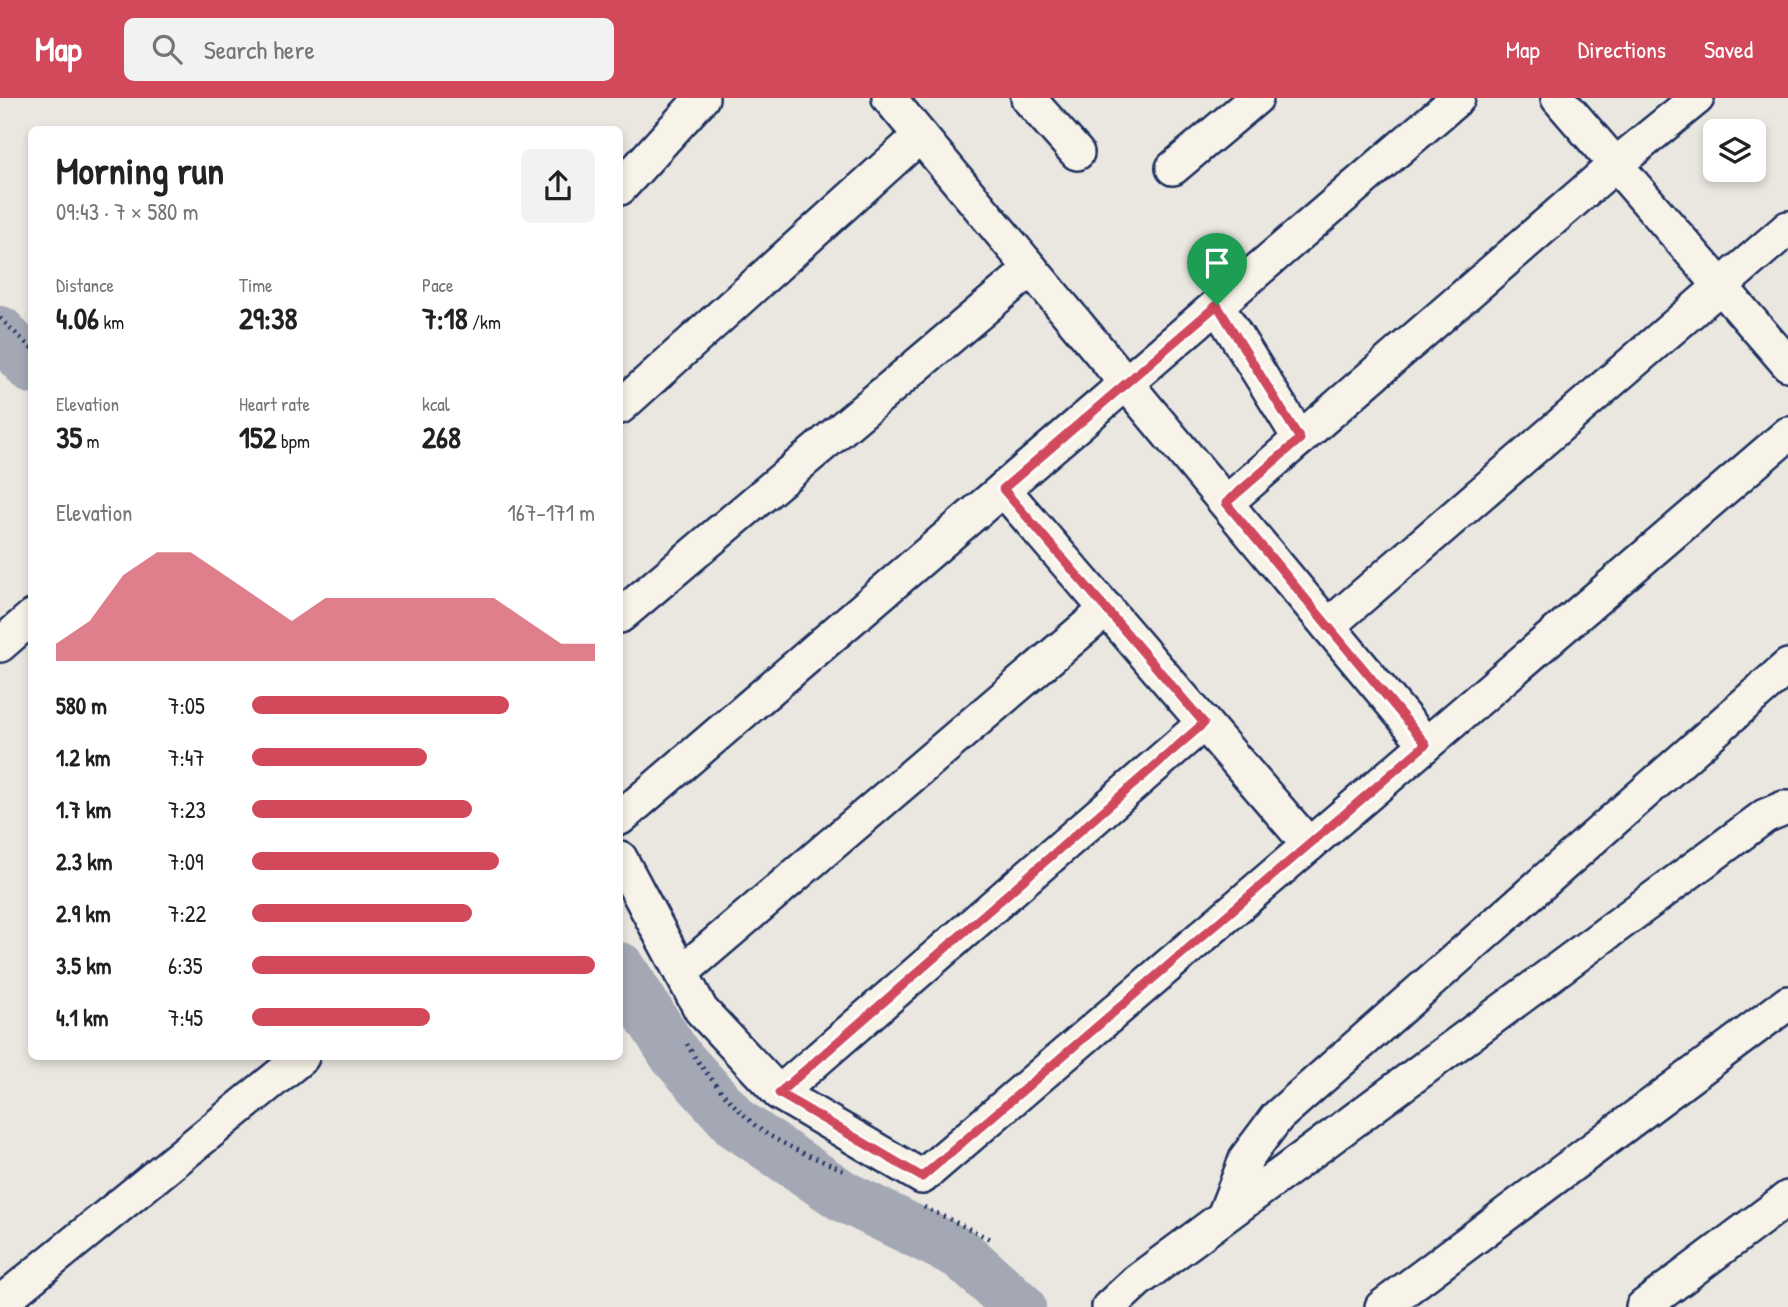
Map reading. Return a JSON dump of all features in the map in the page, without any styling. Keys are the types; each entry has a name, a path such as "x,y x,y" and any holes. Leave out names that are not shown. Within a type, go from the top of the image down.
{"street":[{"path":"623,185 702,98"},
{"path":"889,98 1426,744"},
{"path":"1028,98 1077,153"},
{"path":"1174,168 1256,98"},
{"path":"623,815 1458,98"},
{"path":"1558,98 1788,364"},
{"path":"1226,503 1615,164 1697,98"},
{"path":"623,397 920,136"},
{"path":"1328,626 1788,228"},
{"path":"623,613 1031,268"},
{"path":"1217,305 1300,439"},
{"path":"623,864 701,1010 779,1093 922,1177 1788,434"},
{"path":"1003,489 1309,845"},
{"path":"681,973 1107,609"},
{"path":"0,645 28,620"},
{"path":"1224,1216 1247,1157 1277,1117 1787,668"},
{"path":"779,1093 1204,723"},
{"path":"1109,1307 1137,1281 1765,816 1788,808"},
{"path":"1382,1307 1788,1003"},
{"path":"0,1303 298,1060"},
{"path":"1643,1307 1788,1198"}],"path":[{"path":"0,317 28,345"}],"waterway":[{"path":"0,332 28,364"},
{"path":"623,973 675,1055 737,1124 843,1196 961,1254 1020,1307"}],"route":[{"path":"1217,305 1300,439 1226,503 1426,744 922,1177 779,1093 1204,723 1003,489 1217,305"}]}
